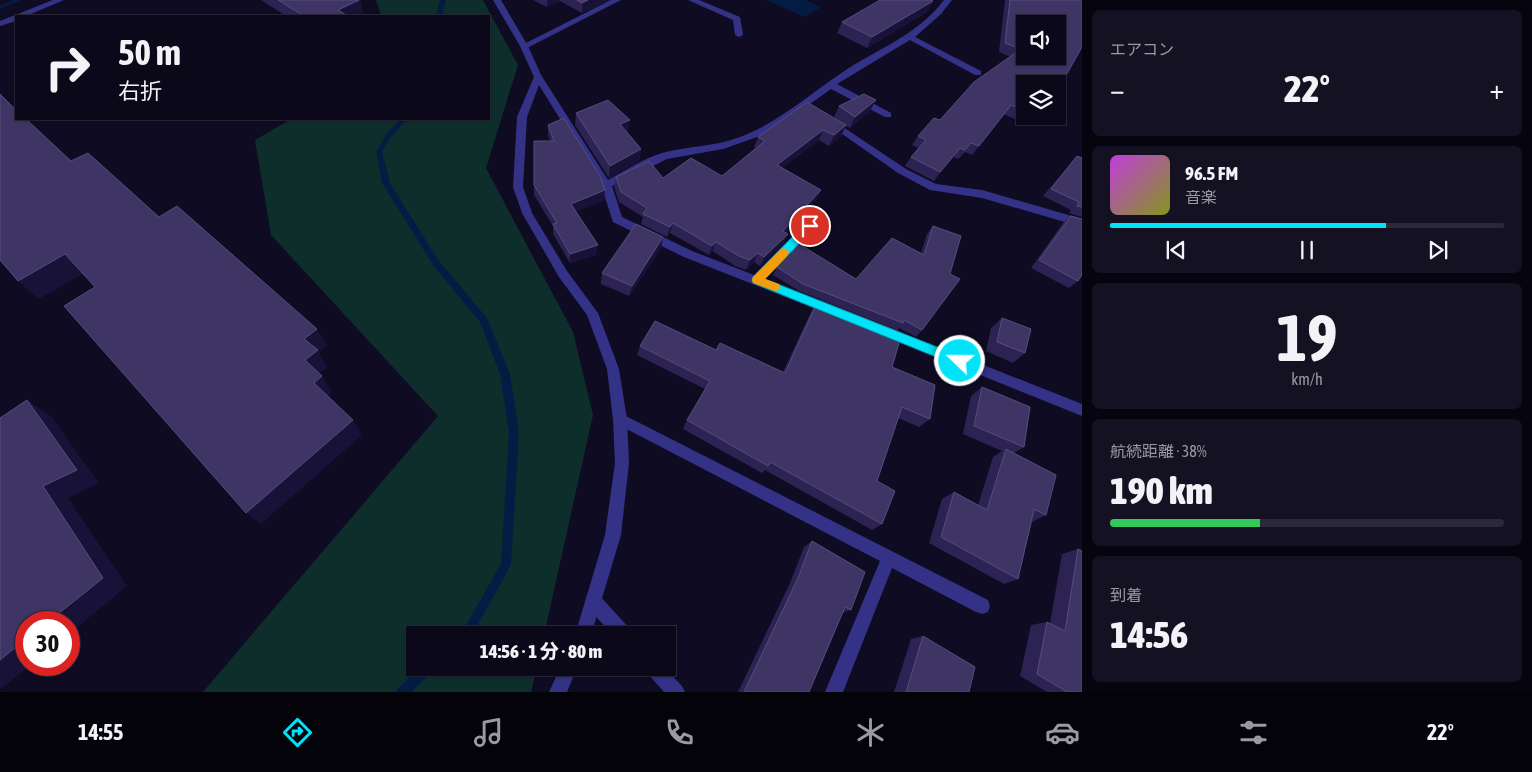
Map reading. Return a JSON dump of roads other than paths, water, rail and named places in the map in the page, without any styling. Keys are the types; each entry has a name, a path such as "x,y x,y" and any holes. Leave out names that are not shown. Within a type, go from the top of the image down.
{"street":[{"path":"22,15 60,0"},
{"path":"497,0 524,46 538,77 606,185 617,219 688,254 844,315"},
{"path":"524,46 617,0"},
{"path":"692,0 737,20 740,35"},
{"path":"606,185 662,157 741,140 814,110 831,85 844,75 910,37 944,7 948,0"},
{"path":"0,24 15,18"},
{"path":"910,37 978,73"},
{"path":"538,77 522,117 518,187 527,213 563,274 592,313 613,369 620,418 622,463 613,535 586,626"},
{"path":"831,85 888,115"},
{"path":"814,110 902,171 934,187 982,194 1082,223"},
{"path":"757,280 810,226"},
{"path":"871,326 1082,410"},
{"path":"620,418 982,606"},
{"path":"834,692 889,557"},
{"path":"594,601 616,626"},
{"path":"558,692 565,676"},
{"path":"661,676 676,692"}],"water":[{"path":"766,0 805,0 821,7 805,17"}],"waterway":[{"path":"0,7 18,0"},
{"path":"439,15 443,0"},
{"path":"403,120 390,134 379,151 386,183 436,263 484,320 505,374 514,432 506,565 472,626"},
{"path":"402,692 419,676"}]}
